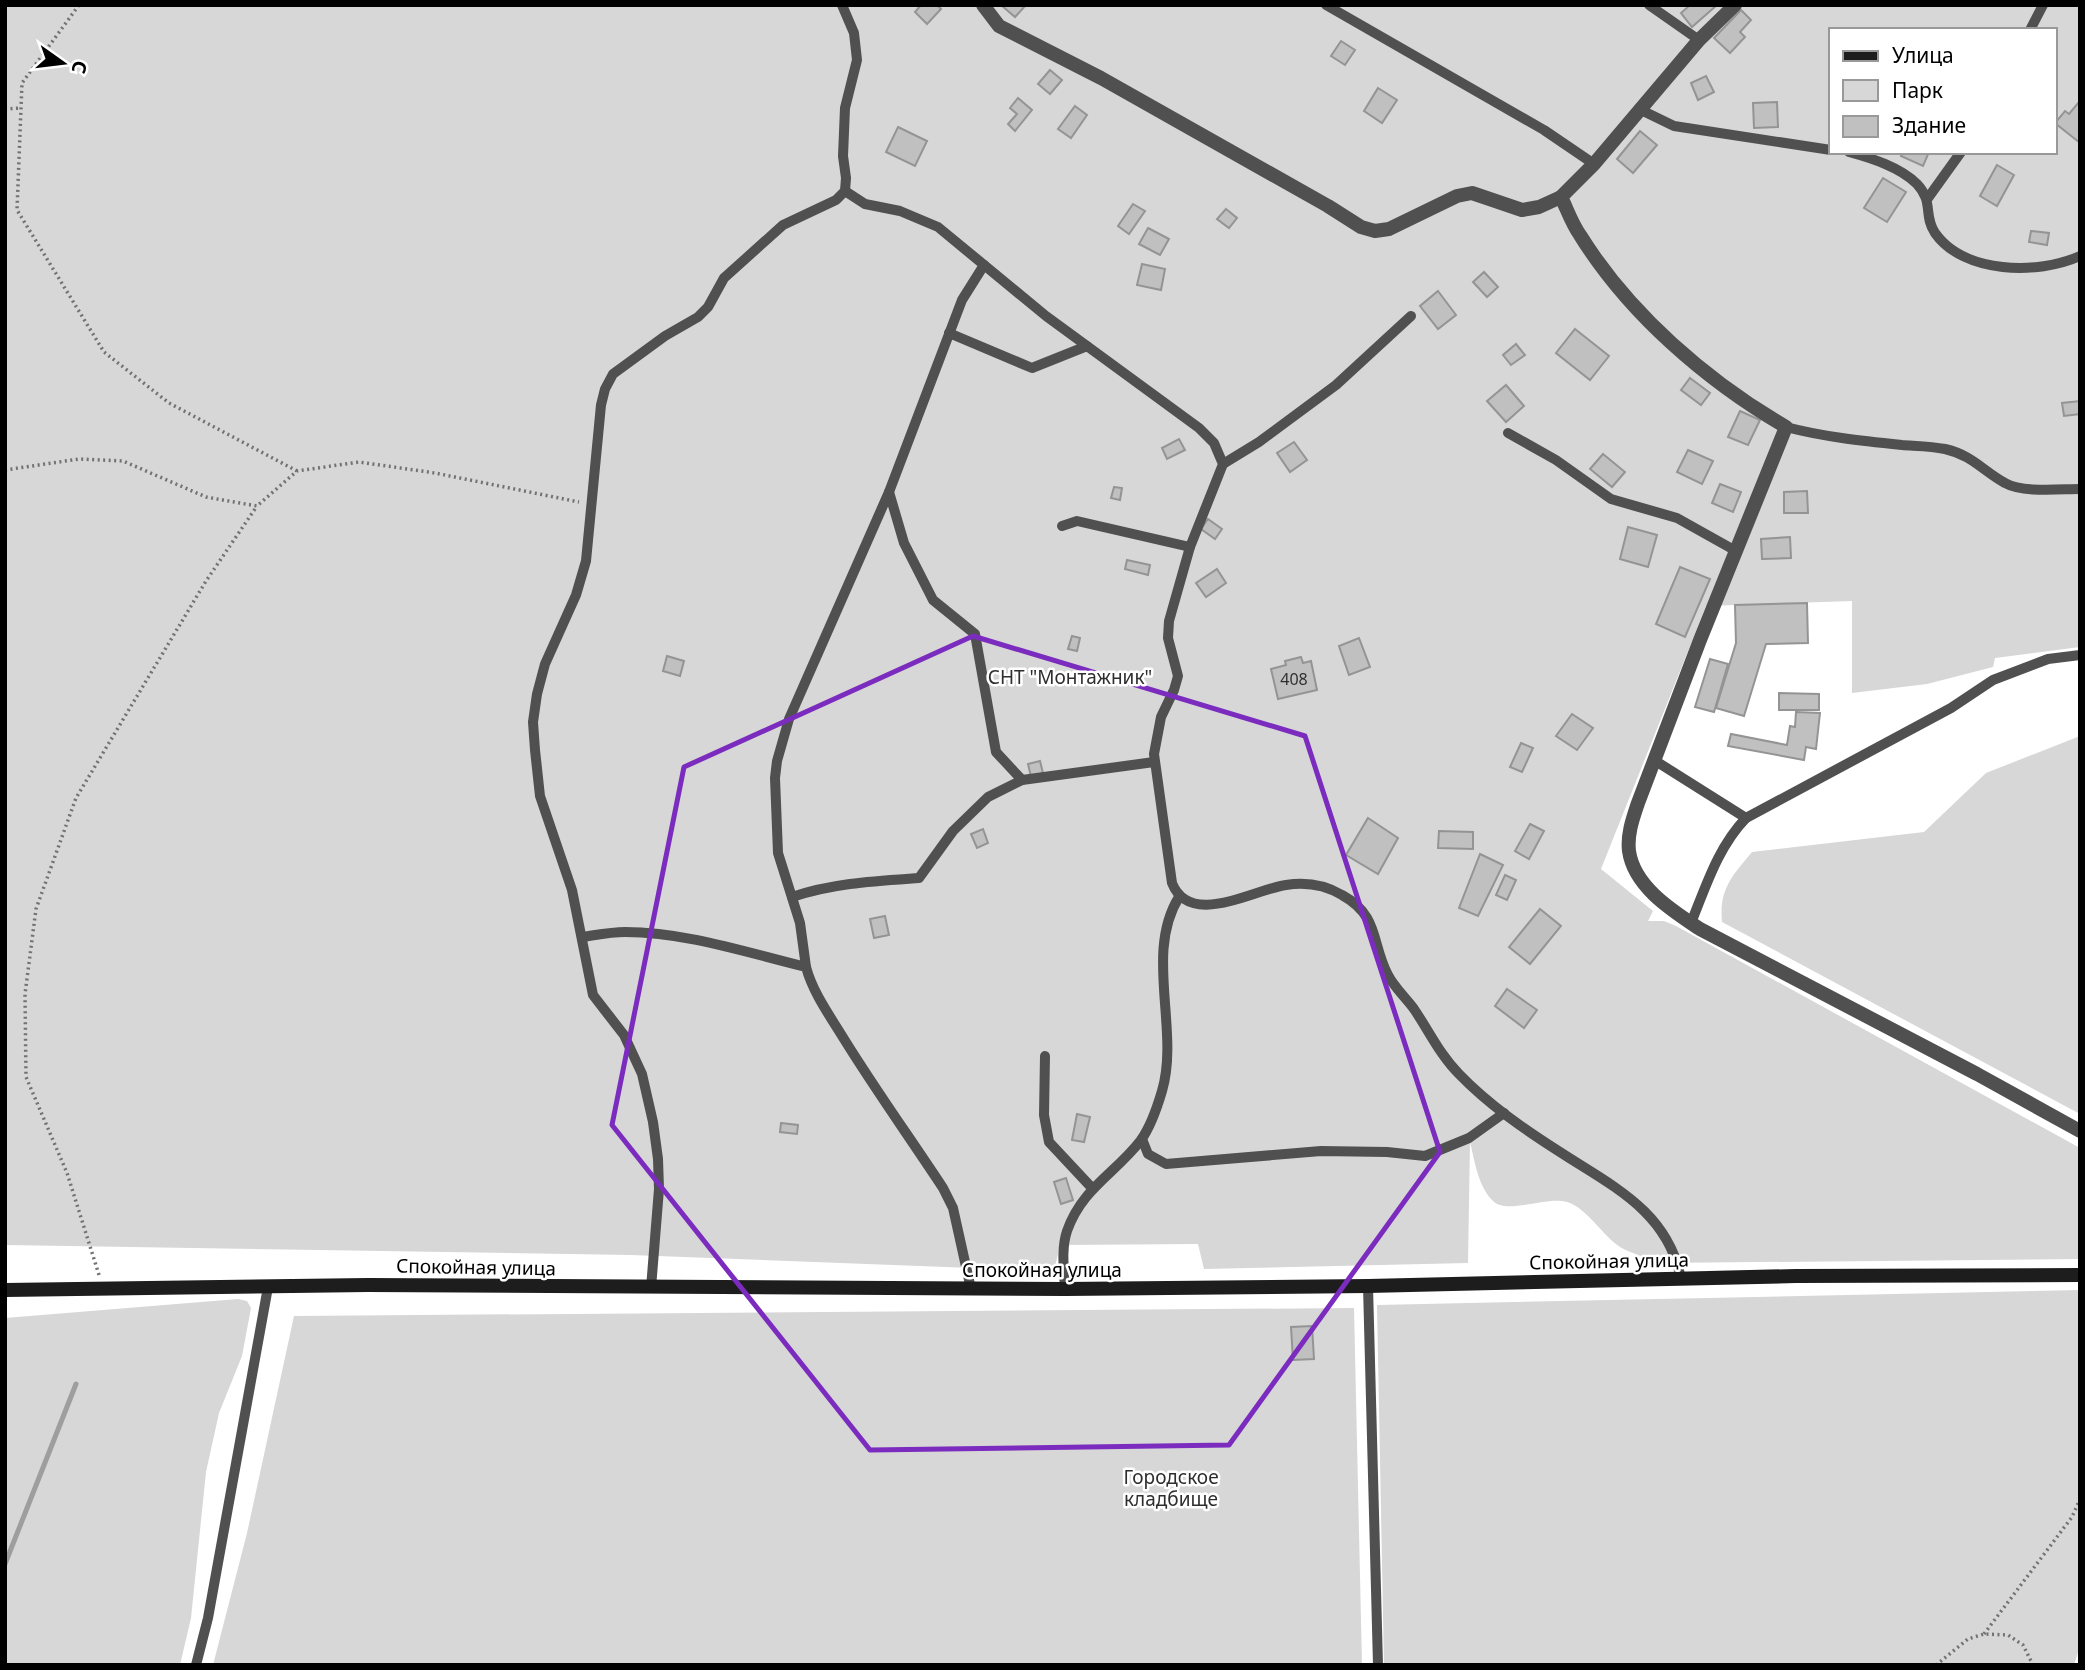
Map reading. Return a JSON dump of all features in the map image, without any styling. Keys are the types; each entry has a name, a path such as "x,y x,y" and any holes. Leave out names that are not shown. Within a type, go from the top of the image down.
{"street":[{"path":"983,5 999,26 1101,78 1361,227 1375,231 1389,229 1457,196 1472,194 1522,210 1539,207 1562,197 1594,164 1699,40 1735,5"},
{"path":"1562,197 1579,234 1641,315 1715,379 1786,427 1654,760 1630,829 1629,850 1633,866 1648,888 1670,909 1691,923 1977,1073 2080,1131"},
{"name":"Спокойная улица","path":"5,1290 368,1285 1065,1289 1368,1286 1796,1276 2080,1275"}],"lane":[{"path":"651,1288 659,1189 653,1122 642,1074 624,1035 593,995 572,890 540,796 533,722 537,694 545,664 576,595 586,561 601,405 613,374 665,336 698,317 708,307 724,278 783,225 836,200 845,191 845,108 857,60 854,33 842,5"},
{"path":"1326,5 1544,130 1594,164"},
{"path":"1649,5 1699,40"},
{"path":"2031,28 2043,5"},
{"path":"1641,110 1674,125 1829,150"},
{"path":"1856,154 1899,171 1916,183 1928,198 1930,220 1935,232 1954,252 1980,263 2006,267 2048,266 2080,256"},
{"path":"1928,198 1960,154"},
{"path":"845,191 865,204 900,211 938,227 1087,346 1199,428 1214,443 1223,464"},
{"path":"971,1289 953,1208 943,1188 860,1065 810,980 803,953 803,935 781,865 776,839 775,778 789,719 889,492 962,300 984,265"},
{"path":"1411,316 1336,385 1259,442 1223,464 1190,547 1175,596 1168,638 1178,676 1156,733 1154,762 1172,883 1179,897 1191,904 1205,905 1221,903 1266,888 1306,884 1322,886 1343,895 1368,916 1389,978 1412,1006 1439,1050 1457,1073 1504,1114 1615,1185 1637,1204 1662,1233 1673,1251 1681,1279"},
{"path":"949,333 1032,368 1087,346"},
{"path":"1786,427 1851,439 1945,449 1962,454 2006,484 2016,487 2080,489"},
{"path":"1508,433 1556,460 1611,499 1677,518 1736,551"},
{"path":"889,492 904,543 933,600 975,634 996,752 1022,780"},
{"path":"1062,526 1077,521 1190,547"},
{"path":"1691,923 1722,848 1746,818 1951,708 1993,680 2048,659 2080,655"},
{"path":"1654,760 1746,818"},
{"path":"792,897 855,882 919,878 953,831 988,797 1022,780 1154,762"},
{"path":"1065,1289 1064,1250 1068,1231 1083,1198 1128,1156 1152,1121 1166,1071 1164,939 1168,916 1179,897"},
{"path":"582,937 625,932 699,940 806,967"},
{"path":"1045,1056 1044,1115 1049,1142 1092,1188"},
{"path":"1142,1139 1148,1154 1166,1164 1321,1151 1387,1152 1425,1156 1469,1138 1504,1114"},
{"path":"1368,1286 1378,1665"},
{"path":"196,1665 208,1618 268,1287"}],"path":[{"path":"79,5 22,83 17,211 104,352 169,403 297,471"},
{"path":"5,109 21,108"},
{"path":"5,470 79,459 122,461 206,497 257,506"},
{"path":"103,1289 67,1174 26,1077 25,994 36,909 76,798 206,580 257,506 297,471 359,462 435,473 591,504"},
{"path":"1984,1634 2072,1517 2080,1499"},
{"path":"1936,1665 1968,1639 1984,1634 2008,1635 2023,1645 2033,1665"}],"highlighted area":[{"path":"973,636 1305,736 1440,1152 1229,1445 870,1450 612,1125 684,767"}],"green space":[{"name":"СНТ \"Монтажник\"","path":"5,5 2080,5 2080,647 1995,658 1993,667 1927,684 1852,693 1852,601 1706,606 1601,869 1653,911 1648,921 1664,921 1676,926 2080,1148 2080,1259 1660,1263 1620,1247 1581,1210 1567,1202 1499,1205 1488,1195 1480,1181 1470,1142 1468,1263 1204,1269 1198,1244 1060,1245 1054,1271 631,1255 5,1245"},
{"path":"2080,736 2080,1114 1722,922 1723,901 1728,884 1752,852 1924,832 1986,773"},
{"path":"2080,1290 2080,1646 2074,1665 1384,1665 1377,1305"},
{"path":"238,1299 247,1301 251,1308 242,1356 219,1413 206,1472 191,1618 180,1665 5,1665 5,1318"},
{"name":"Городское кладбище","path":"1354,1308 1362,1665 213,1665 247,1533 294,1316"}],"building":[{"path":"921,5 937,5 941,9 927,24 915,12"},
{"path":"1001,5 1026,5 1015,17"},
{"path":"1690,5 1717,5 1692,27 1681,13"},
{"path":"1741,10 1751,20 1740,32 1745,37 1730,53 1714,38"},
{"path":"1341,41 1355,50 1345,65 1331,56"},
{"path":"1050,70 1062,80 1050,94 1038,84"},
{"path":"1706,76 1714,92 1698,100 1691,83"},
{"path":"1378,88 1397,100 1382,123 1364,111"},
{"path":"1018,98 1032,110 1015,131 1008,124 1017,114 1010,108"},
{"path":"1777,102 1778,127 1754,128 1753,103"},
{"path":"2079,102 2080,143 2057,125 2065,111 2069,114"},
{"path":"1075,106 1087,115 1071,138 1058,129"},
{"path":"898,127 927,141 915,166 886,152"},
{"path":"1640,131 1657,145 1633,173 1617,159"},
{"path":"1902,154 1928,154 1923,166 1901,156"},
{"path":"1997,165 2014,175 1997,206 1980,196"},
{"path":"1883,178 1906,192 1887,222 1864,208"},
{"path":"1133,204 1145,211 1129,234 1118,226"},
{"path":"1226,209 1237,218 1229,228 1217,219"},
{"path":"1148,228 1169,239 1160,255 1139,244"},
{"path":"2031,231 2049,233 2047,245 2029,242"},
{"path":"1142,264 1165,269 1161,290 1137,285"},
{"path":"1484,272 1498,287 1487,297 1473,282"},
{"path":"1438,291 1456,315 1438,329 1420,306"},
{"path":"1575,329 1609,356 1590,380 1556,353"},
{"path":"1516,344 1525,355 1511,365 1503,355"},
{"path":"1690,378 1710,393 1701,405 1681,390"},
{"path":"1506,385 1524,406 1506,422 1487,401"},
{"path":"2080,401 2080,414 2064,416 2062,403"},
{"path":"1740,411 1760,420 1748,445 1728,437"},
{"path":"1179,439 1185,450 1167,459 1162,448"},
{"path":"1294,442 1307,460 1290,472 1277,453"},
{"path":"1688,450 1713,461 1702,484 1677,472"},
{"path":"1603,454 1625,472 1612,487 1590,469"},
{"path":"1720,484 1741,492 1733,512 1712,503"},
{"path":"1114,487 1122,488 1120,500 1111,498"},
{"path":"1807,491 1808,513 1784,513 1784,492"},
{"path":"1208,519 1222,529 1215,539 1201,529"},
{"path":"1628,527 1657,535 1648,567 1620,559"},
{"path":"1790,537 1791,558 1762,559 1761,539"},
{"path":"1127,560 1150,565 1148,575 1125,569"},
{"path":"1680,567 1710,579 1685,637 1656,624"},
{"path":"1217,569 1226,583 1206,597 1196,583"},
{"path":"1807,603 1808,643 1766,644 1744,716 1716,708 1736,643 1735,605"},
{"path":"1072,636 1080,638 1077,651 1068,649"},
{"path":"1359,638 1370,667 1349,675 1339,646"},
{"path":"667,656 684,661 680,676 663,671"},
{"path":"1301,657 1303,663 1311,661 1317,690 1278,699 1271,669 1286,665 1285,661"},
{"path":"1710,659 1728,664 1714,712 1695,707"},
{"path":"1779,693 1819,694 1819,710 1779,710"},
{"path":"1796,712 1820,713 1816,749 1806,747 1804,760 1728,746 1731,734 1787,745 1790,726 1795,727"},
{"path":"1572,714 1593,728 1577,750 1556,736"},
{"path":"1521,743 1533,748 1522,772 1510,767"},
{"path":"1040,761 1043,773 1031,777 1028,764"},
{"path":"1368,818 1398,838 1378,874 1346,855"},
{"path":"1530,824 1544,831 1529,859 1515,851"},
{"path":"983,829 988,843 977,848 971,834"},
{"path":"1439,831 1473,832 1473,849 1438,848"},
{"path":"1480,854 1503,865 1478,916 1459,908"},
{"path":"1505,875 1516,880 1507,900 1496,895"},
{"path":"1540,909 1561,926 1530,964 1509,947"},
{"path":"885,916 889,935 874,938 870,919"},
{"path":"1507,989 1537,1010 1524,1028 1495,1006"},
{"path":"1077,1114 1090,1117 1084,1142 1072,1140"},
{"path":"781,1123 798,1125 797,1134 780,1132"},
{"path":"1066,1178 1073,1200 1061,1204 1054,1182"},
{"path":"1312,1326 1314,1359 1293,1360 1291,1327"}],"waterway":[{"path":"5,1564 76,1384"}]}
